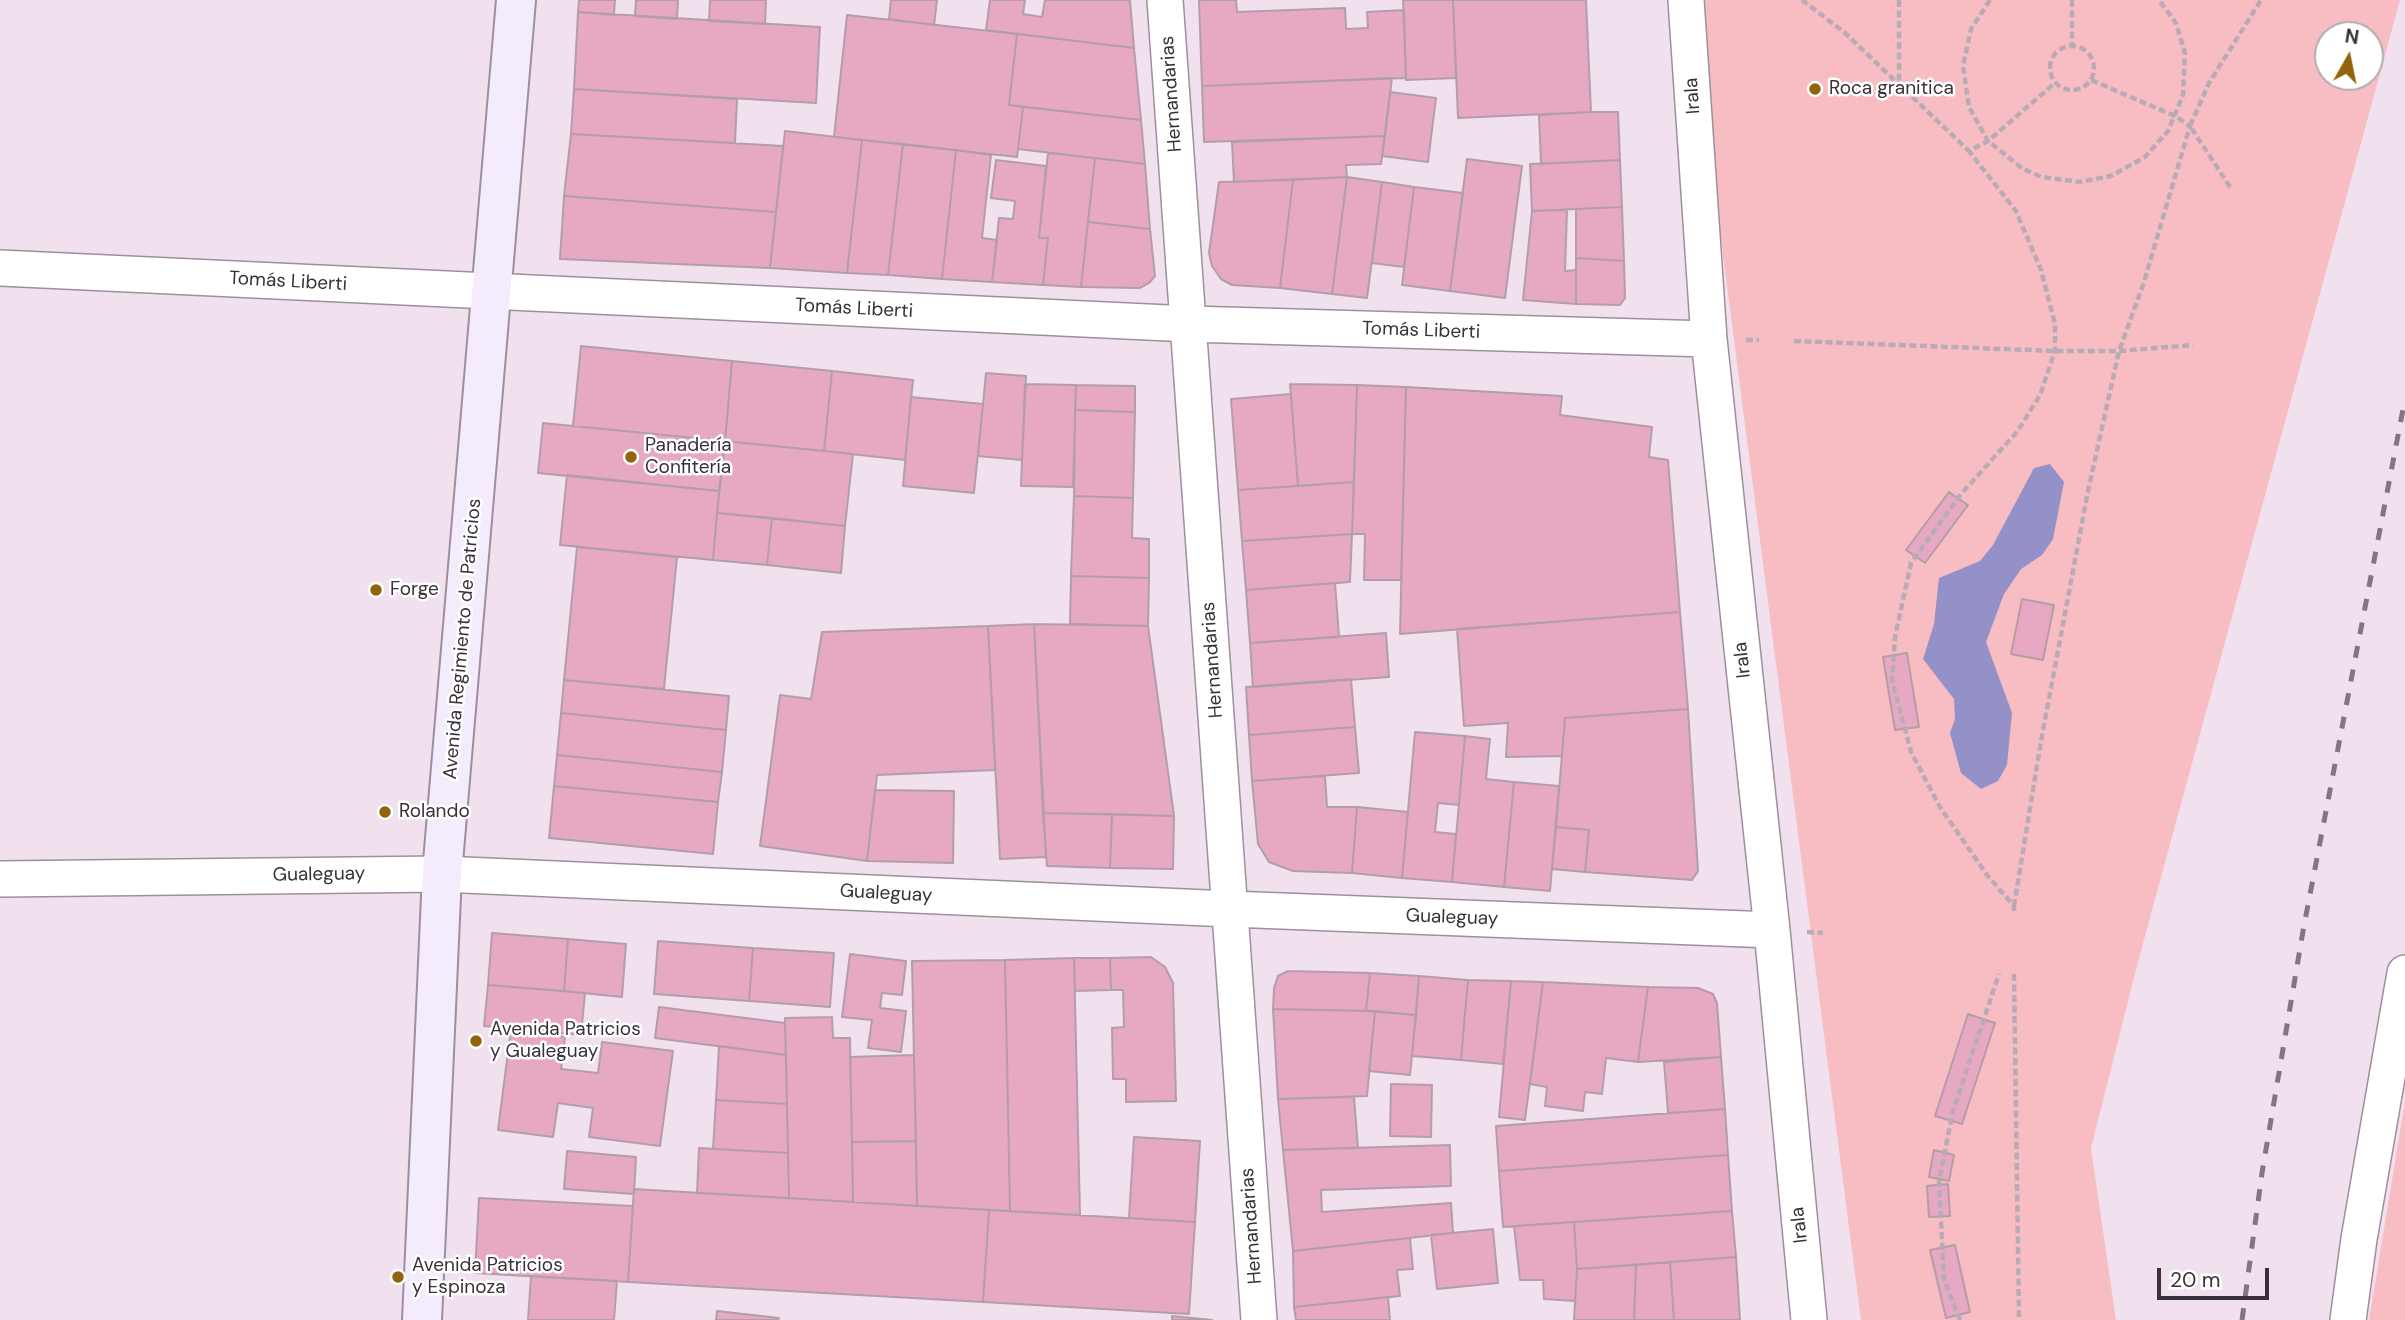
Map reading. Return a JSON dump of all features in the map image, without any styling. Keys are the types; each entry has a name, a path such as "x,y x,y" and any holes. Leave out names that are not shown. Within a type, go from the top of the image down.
{"main road":[{"name":"Avenida Regimiento de Patricios","path":"422,1320 442,874 516,0"}],"street":[{"name":"Hernandarias","path":"1165,0 1259,1320"},
{"name":"Irala","path":"1686,0 1709,339 1772,930 1809,1320"},
{"name":"Tomás Liberti","path":"0,268 1190,324 1709,339"},
{"name":"Gualeguay","path":"0,879 442,874 1772,930"},
{"path":"2348,1320 2396,1064 2405,973"}],"path":[{"path":"1802,0 1845,33 1969,151 2016,211 2041,270 2055,324 2054,351 2040,395 2017,432 1961,494 1911,563 1895,637 1892,680 1912,752 1940,807 1987,875 2014,908 2040,741 2088,491 2119,351 2143,285 2190,126 2209,83 2261,0"},
{"path":"1899,0 1899,85"},
{"path":"1990,0 1971,29 1963,66 1969,107 1987,141 2023,169 2042,177 2080,182 2111,176 2145,158 2168,131 2175,116 2183,95 2185,53 2176,23 2159,0"},
{"path":"2072,0 2072,47"},
{"path":"2065,47 2081,47 2093,58 2095,65 2091,80 2082,89 2067,90 2055,83 2049,69 2054,54 2065,47"},
{"path":"2091,80 2175,116 2190,126 2230,187"},
{"path":"1969,151 1987,141 2055,83"},
{"path":"1794,341 2054,351 2119,351 2193,345"},
{"path":"1960,1320 1944,1280 1939,1181 1953,1111 1998,974"},
{"path":"2014,974 2019,1320"}],"shaded area":[{"path":"1690,0 2400,0 2384,59 2384,21 2314,21 2314,91 2375,91 2139,958 2091,1148 2116,1320 1861,1320"},
{"path":"2050,464 2064,482 2053,539 2042,555 2021,569 2004,594 1986,642 2012,713 2007,765 1998,781 1981,789 1961,773 1950,733 1955,719 1954,699 1923,659 1934,624 1939,578 1980,561 1993,545 2034,468"},
{"path":"2405,1101 2405,1320 2369,1320"}],"building":[{"path":"579,0 615,0 614,15 578,12"},
{"path":"636,0 678,0 677,19 635,16"},
{"path":"710,0 766,0 765,24 709,21"},
{"path":"891,0 937,0 934,25 889,19"},
{"path":"990,0 1025,0 1023,14 1042,17 1045,0 1130,0 1134,48 986,30"},
{"path":"1199,0 1236,0 1237,12 1345,8 1346,29 1368,28 1367,12 1404,10 1406,78 1202,86"},
{"path":"1403,0 1453,0 1456,78 1406,80"},
{"path":"1453,0 1586,0 1591,112 1458,118"},
{"path":"578,12 820,27 816,103 574,89"},
{"path":"847,15 1017,34 1009,105 1023,107 1017,157 834,137"},
{"path":"1017,34 1134,48 1141,120 1009,105"},
{"path":"1392,78 1385,136 1204,142 1202,86"},
{"path":"574,89 737,99 735,143 571,134"},
{"path":"1390,92 1436,98 1428,162 1382,156"},
{"path":"1023,107 1141,120 1145,164 1018,149"},
{"path":"1618,112 1620,160 1541,164 1539,115"},
{"path":"785,131 862,140 847,273 770,268"},
{"path":"571,134 783,146 776,212 564,196"},
{"path":"1385,136 1381,164 1346,165 1347,177 1234,182 1232,142"},
{"path":"862,140 903,144 888,275 847,273"},
{"path":"903,144 956,150 942,279 888,275"},
{"path":"956,150 991,155 982,238 997,240 992,282 942,279"},
{"path":"1048,153 1095,158 1081,287 1043,285 1048,238 1039,238"},
{"path":"1095,158 1145,164 1150,229 1088,222"},
{"path":"1467,159 1522,166 1505,298 1450,291"},
{"path":"996,160 1046,166 1039,238 1048,238 1043,285 992,282 999,218 1013,219 1015,201 991,198"},
{"path":"1620,160 1622,207 1532,211 1530,164"},
{"path":"1347,177 1382,182 1367,298 1332,294"},
{"path":"1347,177 1332,294 1280,288 1293,180"},
{"path":"1293,180 1280,288 1232,285 1221,279 1212,266 1209,253 1219,182"},
{"path":"1382,182 1414,187 1404,267 1372,263"},
{"path":"1414,187 1463,193 1450,291 1402,285"},
{"path":"564,196 776,212 770,268 560,259"},
{"path":"1622,207 1624,261 1576,258 1576,209"},
{"path":"1567,210 1565,271 1576,270 1576,304 1523,300 1532,211"},
{"path":"1088,222 1150,229 1155,276 1149,283 1140,288 1081,287"},
{"path":"1576,258 1624,261 1625,298 1620,305 1576,304"},
{"path":"581,346 732,361 725,441 573,426"},
{"path":"732,361 832,371 824,451 725,441"},
{"path":"832,371 913,380 905,460 824,451"},
{"path":"986,373 1026,376 1022,460 978,456"},
{"path":"1025,384 1076,385 1073,487 1021,486"},
{"path":"1290,384 1357,385 1354,482 1298,486"},
{"path":"1076,385 1135,386 1135,412 1075,410"},
{"path":"1357,385 1406,387 1401,580 1364,580 1365,534 1352,534"},
{"path":"1406,387 1562,396 1560,415 1652,427 1649,457 1668,460 1680,612 1400,634"},
{"path":"1291,394 1298,486 1238,490 1231,399"},
{"path":"911,397 983,404 974,493 903,486"},
{"path":"1075,410 1135,412 1133,498 1074,496"},
{"name":"Panadería Confitería","path":"543,423 725,441 719,491 538,473"},
{"path":"725,441 853,454 845,526 717,513"},
{"path":"567,475 719,491 713,560 560,545"},
{"path":"1354,482 1352,534 1242,541 1238,490"},
{"path":"1949,492 1968,505 1925,563 1906,550"},
{"path":"1074,496 1133,498 1132,538 1149,539 1149,578 1071,576"},
{"path":"717,513 772,518 767,565 713,560"},
{"path":"772,518 845,526 841,573 767,565"},
{"path":"1352,534 1350,582 1246,590 1242,541"},
{"path":"577,547 677,557 664,689 564,680"},
{"path":"1071,576 1149,578 1148,626 1070,624"},
{"path":"1335,583 1339,637 1250,643 1246,590"},
{"path":"2022,599 2054,605 2043,660 2011,654"},
{"path":"1680,612 1688,709 1565,718 1562,756 1506,757 1508,723 1464,726 1457,629"},
{"path":"1034,624 1046,857 1000,859 988,626"},
{"path":"1034,624 1148,626 1174,816 1043,813"},
{"path":"988,626 995,770 877,775 867,861 760,846 780,695 811,699 822,632"},
{"path":"1386,633 1389,677 1253,687 1250,643"},
{"path":"1907,653 1919,727 1895,730 1883,657"},
{"path":"1351,679 1355,727 1249,735 1246,687"},
{"path":"564,680 729,696 726,730 561,713"},
{"path":"1688,709 1698,871 1692,880 1585,872 1589,830 1556,827 1565,718"},
{"path":"561,713 726,730 722,772 557,755"},
{"path":"1355,727 1359,773 1252,781 1249,735"},
{"path":"1415,732 1465,736 1459,805 1438,803 1435,832 1456,834 1452,882 1402,878"},
{"path":"1465,736 1490,739 1486,779 1514,782 1504,887 1452,882"},
{"path":"557,755 722,772 718,802 554,786"},
{"path":"1325,776 1327,807 1357,807 1352,873 1293,871 1269,862 1258,844 1252,781"},
{"path":"1514,782 1559,786 1550,891 1504,887"},
{"path":"554,786 718,802 713,854 549,838"},
{"path":"875,790 954,791 953,863 867,861"},
{"path":"1357,807 1408,812 1402,878 1352,873"},
{"path":"1043,813 1112,814 1110,868 1047,866"},
{"path":"1112,814 1174,816 1173,869 1110,868"},
{"path":"1556,827 1589,830 1585,872 1552,869"},
{"path":"492,933 568,939 564,991 488,985"},
{"path":"568,939 626,944 622,997 564,991"},
{"path":"658,941 753,948 749,1001 654,994"},
{"path":"753,948 834,953 830,1007 749,1001"},
{"path":"850,954 906,961 902,995 882,993 880,1008 906,1011 901,1052 868,1048 872,1020 842,1017"},
{"path":"1151,957 1165,967 1173,983 1176,1101 1126,1102 1126,1079 1113,1079 1112,1028 1124,1027 1123,990 1111,990 1110,958"},
{"path":"1074,958 1080,1215 1010,1211 1005,960"},
{"path":"1074,958 1110,958 1111,990 1075,991"},
{"path":"1005,960 1010,1211 917,1206 912,961"},
{"path":"1288,971 1370,973 1366,1011 1273,1009 1274,988 1278,976"},
{"path":"1370,973 1419,976 1416,1015 1366,1011"},
{"path":"1419,976 1468,980 1461,1060 1412,1056"},
{"path":"1468,980 1511,981 1503,1064 1461,1060"},
{"path":"1511,981 1543,982 1525,1120 1499,1117"},
{"path":"1543,982 1648,987 1638,1062 1606,1058 1602,1094 1585,1092 1583,1111 1545,1106 1547,1087 1530,1084"},
{"path":"488,985 585,993 581,1035 484,1026"},
{"path":"1648,987 1698,988 1713,994 1717,1003 1721,1057 1638,1062"},
{"path":"659,1007 785,1023 786,1055 655,1038"},
{"path":"1273,1009 1375,1011 1367,1096 1278,1099"},
{"path":"1375,1011 1416,1015 1410,1075 1369,1071"},
{"path":"1968,1014 1995,1023 1962,1124 1935,1116"},
{"path":"832,1017 833,1038 850,1038 853,1202 789,1198 785,1018"},
{"path":"511,1029 565,1037 561,1069 598,1073 602,1042 673,1051 660,1146 589,1137 593,1108 558,1103 553,1137 498,1130"},
{"path":"719,1046 786,1055 787,1104 716,1100"},
{"path":"914,1055 916,1141 852,1142 850,1057"},
{"path":"1721,1057 1725,1109 1668,1113 1664,1062"},
{"path":"1391,1084 1432,1085 1431,1137 1390,1136"},
{"path":"1354,1097 1358,1148 1283,1150 1278,1099"},
{"path":"716,1100 787,1104 788,1153 713,1149"},
{"path":"1725,1109 1728,1155 1499,1171 1496,1126"},
{"path":"1134,1137 1200,1141 1195,1222 1129,1218"},
{"path":"916,1141 917,1206 853,1202 852,1142"},
{"path":"1450,1145 1451,1186 1321,1190 1322,1212 1451,1203 1453,1233 1293,1251 1283,1150"},
{"path":"699,1148 788,1153 789,1198 697,1193"},
{"path":"1934,1150 1954,1155 1949,1181 1929,1177"},
{"path":"567,1151 636,1157 634,1194 564,1189"},
{"path":"1728,1155 1732,1211 1503,1227 1499,1171"},
{"path":"1948,1184 1950,1216 1929,1217 1927,1186"},
{"path":"634,1189 989,1210 983,1302 628,1282"},
{"path":"479,1198 633,1206 628,1282 475,1273"},
{"path":"989,1210 1195,1222 1189,1314 983,1302"},
{"path":"1732,1211 1736,1257 1577,1269 1574,1222"},
{"path":"1574,1222 1577,1269 1575,1301 1544,1299 1543,1280 1520,1280 1514,1226"},
{"path":"1493,1229 1498,1283 1437,1289 1431,1235"},
{"path":"1410,1238 1413,1269 1397,1270 1400,1296 1294,1307 1293,1251"},
{"path":"1955,1245 1970,1312 1946,1318 1930,1250"},
{"path":"1736,1257 1740,1320 1674,1320 1670,1262"},
{"path":"1670,1262 1674,1320 1634,1320 1636,1265"},
{"path":"1636,1265 1634,1320 1574,1320 1577,1269"},
{"path":"531,1276 617,1281 614,1320 528,1320"},
{"path":"1388,1297 1390,1320 1296,1320 1294,1307"},
{"path":"717,1311 779,1318 716,1320"},
{"path":"1172,1316 1212,1320 1172,1320"}],"railway":[{"path":"2242,1320 2262,1173 2303,931 2405,399"}],"place":[{"name":"Roca granitica","path":"1815,89"},
{"name":"Panadería Confitería","path":"631,457"},
{"name":"Forge","path":"376,590"},
{"name":"Rolando","path":"385,812"},
{"name":"Avenida Patricios y Gualeguay","path":"476,1041"},
{"name":"Avenida Patricios y Espinoza","path":"398,1277"}]}
